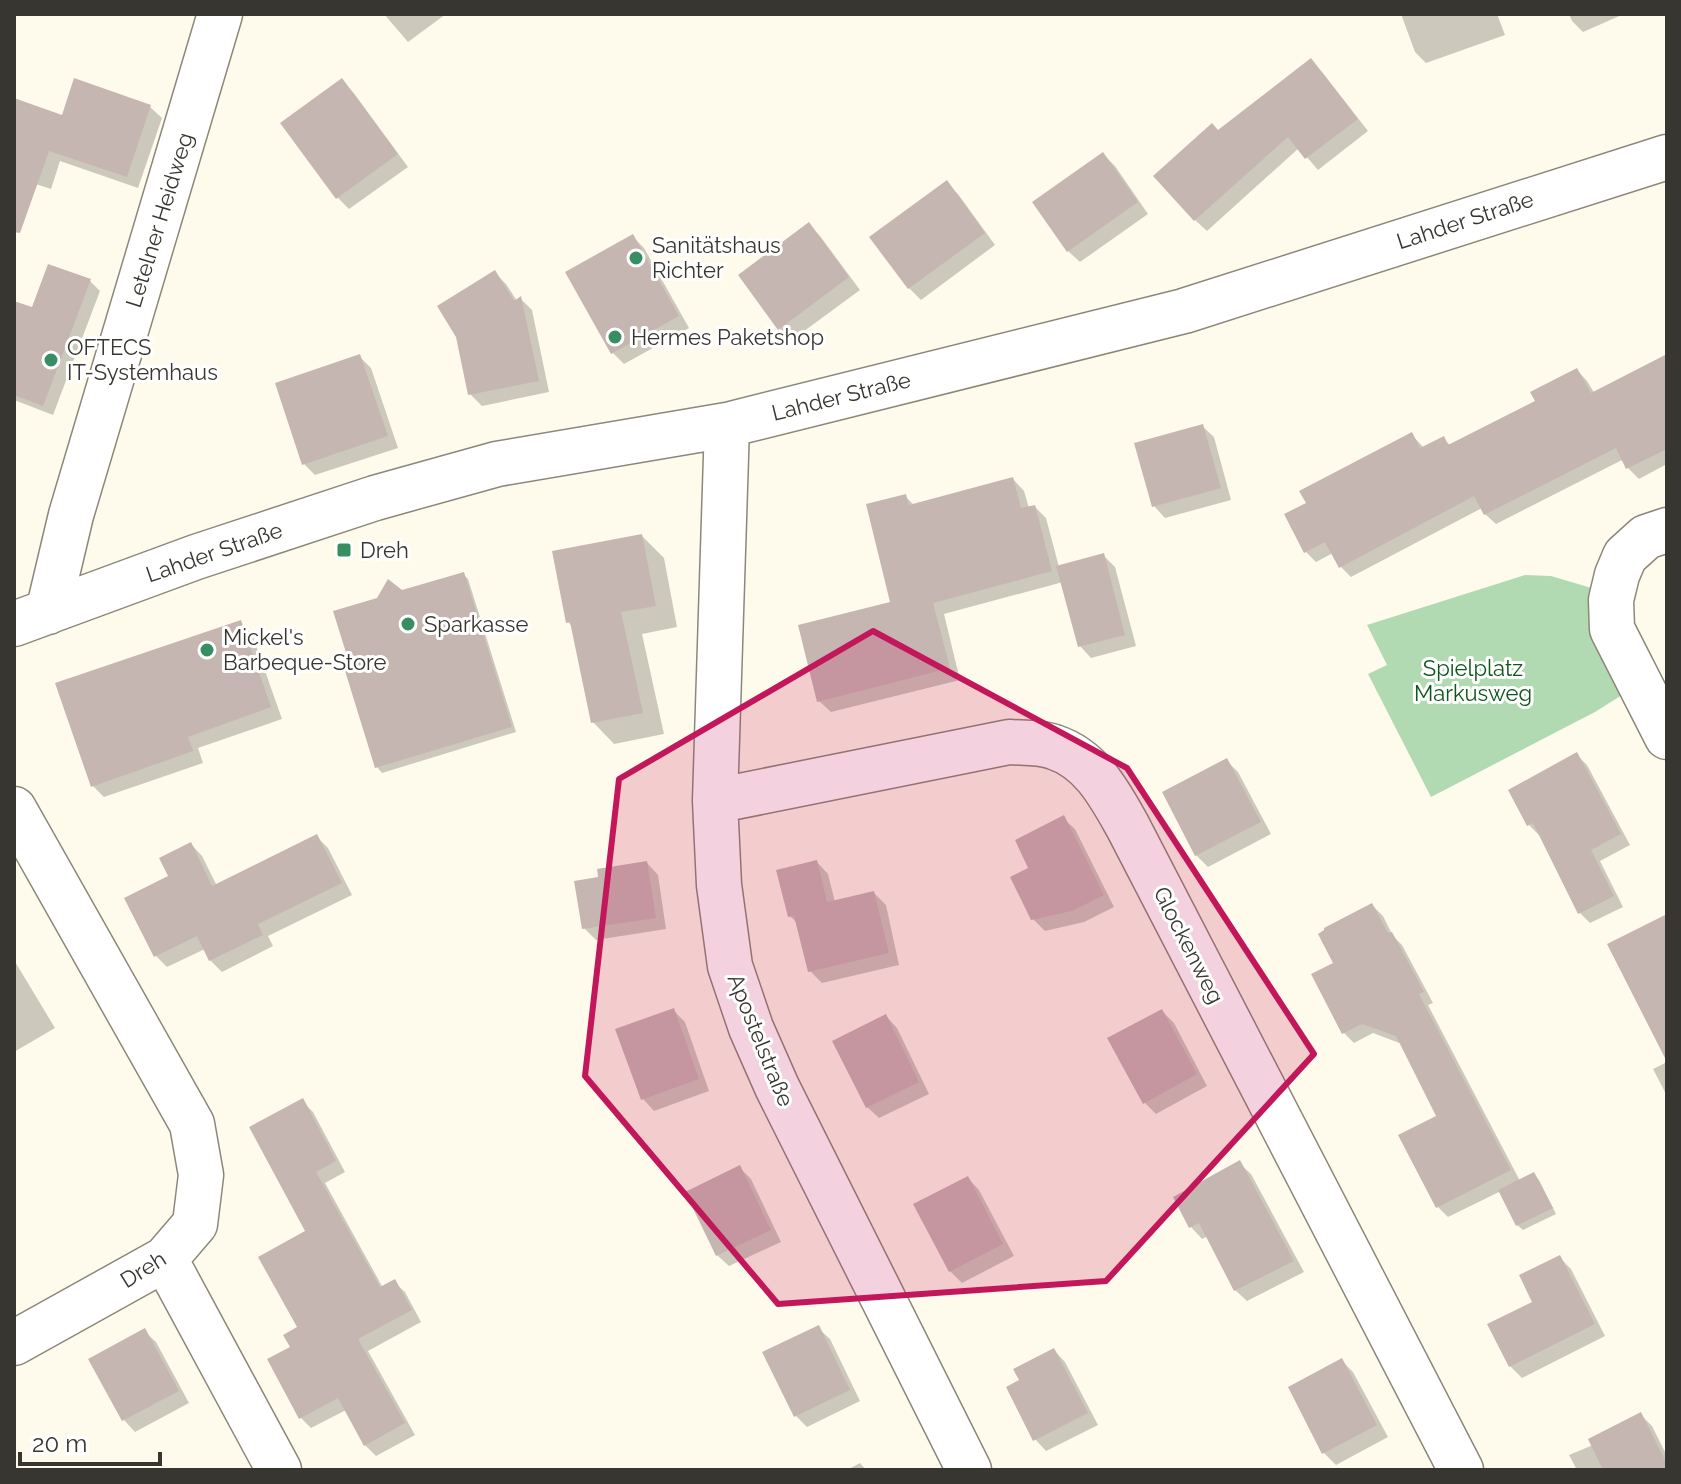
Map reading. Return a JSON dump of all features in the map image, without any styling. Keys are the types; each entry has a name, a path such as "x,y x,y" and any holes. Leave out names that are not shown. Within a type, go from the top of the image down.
{"street":[{"name":"Letelner Heidweg","path":"31,618 71,515 220,14"},
{"name":"Lahder Straße","path":"31,618 196,557 375,498 497,464 727,425 1184,311 1667,157"},
{"name":"Apostelstraße","path":"727,425 715,801 719,885 730,966 751,1028 777,1087 969,1470"},
{"path":"1667,530 1646,537 1625,556 1611,600 1612,629 1667,737"},
{"name":"Glockenweg","path":"715,801 1009,742 1053,746 1082,761 1108,791 1127,825 1461,1470"},
{"name":"Dreh","path":"14,809 192,1124 201,1175 195,1224 165,1259 14,1343"},
{"path":"165,1259 279,1470"}],"highlighted area":[{"path":"873,631 1127,768 1314,1054 1106,1281 778,1304 585,1076 619,779"}],"green space":[{"name":"Spielplatz Markusweg","path":"1525,575 1551,576 1595,589 1589,619 1604,664 1622,695 1431,797 1368,674 1387,665 1367,625"}],"building":[{"path":"1311,58 1358,119 1305,159 1288,137 1194,221 1153,176 1212,123 1218,130"},
{"path":"74,78 151,105 127,177 49,151 20,233 14,232 14,98 62,115"},
{"path":"342,78 398,154 336,199 280,123"},
{"path":"1103,152 1138,202 1067,252 1032,202"},
{"path":"947,180 985,233 908,289 869,237"},
{"path":"809,222 849,277 778,330 738,275"},
{"path":"633,234 679,316 611,354 565,272"},
{"path":"48,264 91,279 43,406 14,395 14,301 32,307"},
{"path":"495,270 514,301 521,296 539,381 468,395 456,337 437,306"},
{"path":"360,354 388,436 302,465 275,383"},
{"path":"1667,354 1667,449 1626,469 1616,448 1484,515 1474,496 1339,568 1325,542 1304,553 1284,514 1306,503 1299,491 1412,432 1420,448 1444,436 1448,445 1535,401 1530,392 1577,368 1591,393"},
{"path":"1203,424 1221,488 1152,507 1134,443"},
{"path":"1013,477 1021,508 1035,505 1052,571 933,603 950,668 817,702 798,625 890,602 866,504 906,494 909,505"},
{"path":"642,534 656,606 621,612 643,713 591,723 552,551"},
{"path":"1104,553 1125,635 1078,647 1056,566"},
{"path":"464,572 512,727 375,768 342,661 348,659 333,611 377,598 388,579 402,590"},
{"path":"241,620 271,707 188,737 193,751 91,787 55,683"},
{"path":"1577,752 1621,834 1591,850 1614,896 1578,914 1533,823 1527,826 1508,790"},
{"path":"1227,758 1261,822 1195,856 1162,792"},
{"path":"1064,815 1104,895 1072,911 1031,920 1010,877 1028,868 1015,840"},
{"path":"317,834 342,883 258,924 263,935 209,961 197,936 154,957 124,898 168,876 159,858 191,842 212,886"},
{"path":"817,860 827,902 874,891 889,953 808,972 794,916 788,917 776,870"},
{"path":"647,861 656,918 582,929 574,881 598,877 597,869"},
{"path":"1372,903 1388,933 1392,932 1424,992 1419,994 1511,1170 1436,1208 1398,1135 1436,1116 1396,1036 1362,1024 1342,1034 1311,974 1333,963 1318,934"},
{"path":"1667,914 1667,1062 1607,944"},
{"path":"674,1008 699,1079 641,1100 615,1029"},
{"path":"1162,1009 1197,1074 1143,1104 1107,1038"},
{"path":"886,1014 919,1082 866,1108 832,1041"},
{"path":"303,1098 336,1161 316,1172 380,1287 395,1279 412,1310 358,1339 405,1423 364,1446 338,1398 299,1419 267,1359 290,1347 283,1335 297,1327 258,1257 305,1231 249,1127"},
{"path":"1240,1160 1294,1261 1234,1291 1199,1223 1189,1228 1173,1197"},
{"path":"740,1165 771,1230 716,1256 685,1192"},
{"path":"1534,1172 1553,1208 1516,1226 1498,1190"},
{"path":"968,1176 1003,1244 949,1272 913,1204"},
{"path":"1560,1255 1595,1324 1509,1367 1487,1324 1532,1302 1519,1275"},
{"path":"819,1325 850,1390 794,1417 762,1352"},
{"path":"145,1328 179,1391 122,1421 88,1359"},
{"path":"1054,1348 1088,1413 1033,1441 1006,1387 1019,1380 1013,1369"},
{"path":"1342,1358 1377,1425 1322,1454 1288,1387"},
{"path":"1641,1412 1667,1464 1667,1470 1603,1470 1588,1439"}],"place":[{"name":"Sanitätshaus Richter","path":"636,258"},
{"name":"Hermes Paketshop","path":"615,337"},
{"name":"OFTECS IT-Systemhaus","path":"51,360"},
{"name":"Dreh","path":"344,550"},
{"name":"Sparkasse","path":"408,624"},
{"name":"Mickel's Barbeque-Store","path":"207,650"}]}
